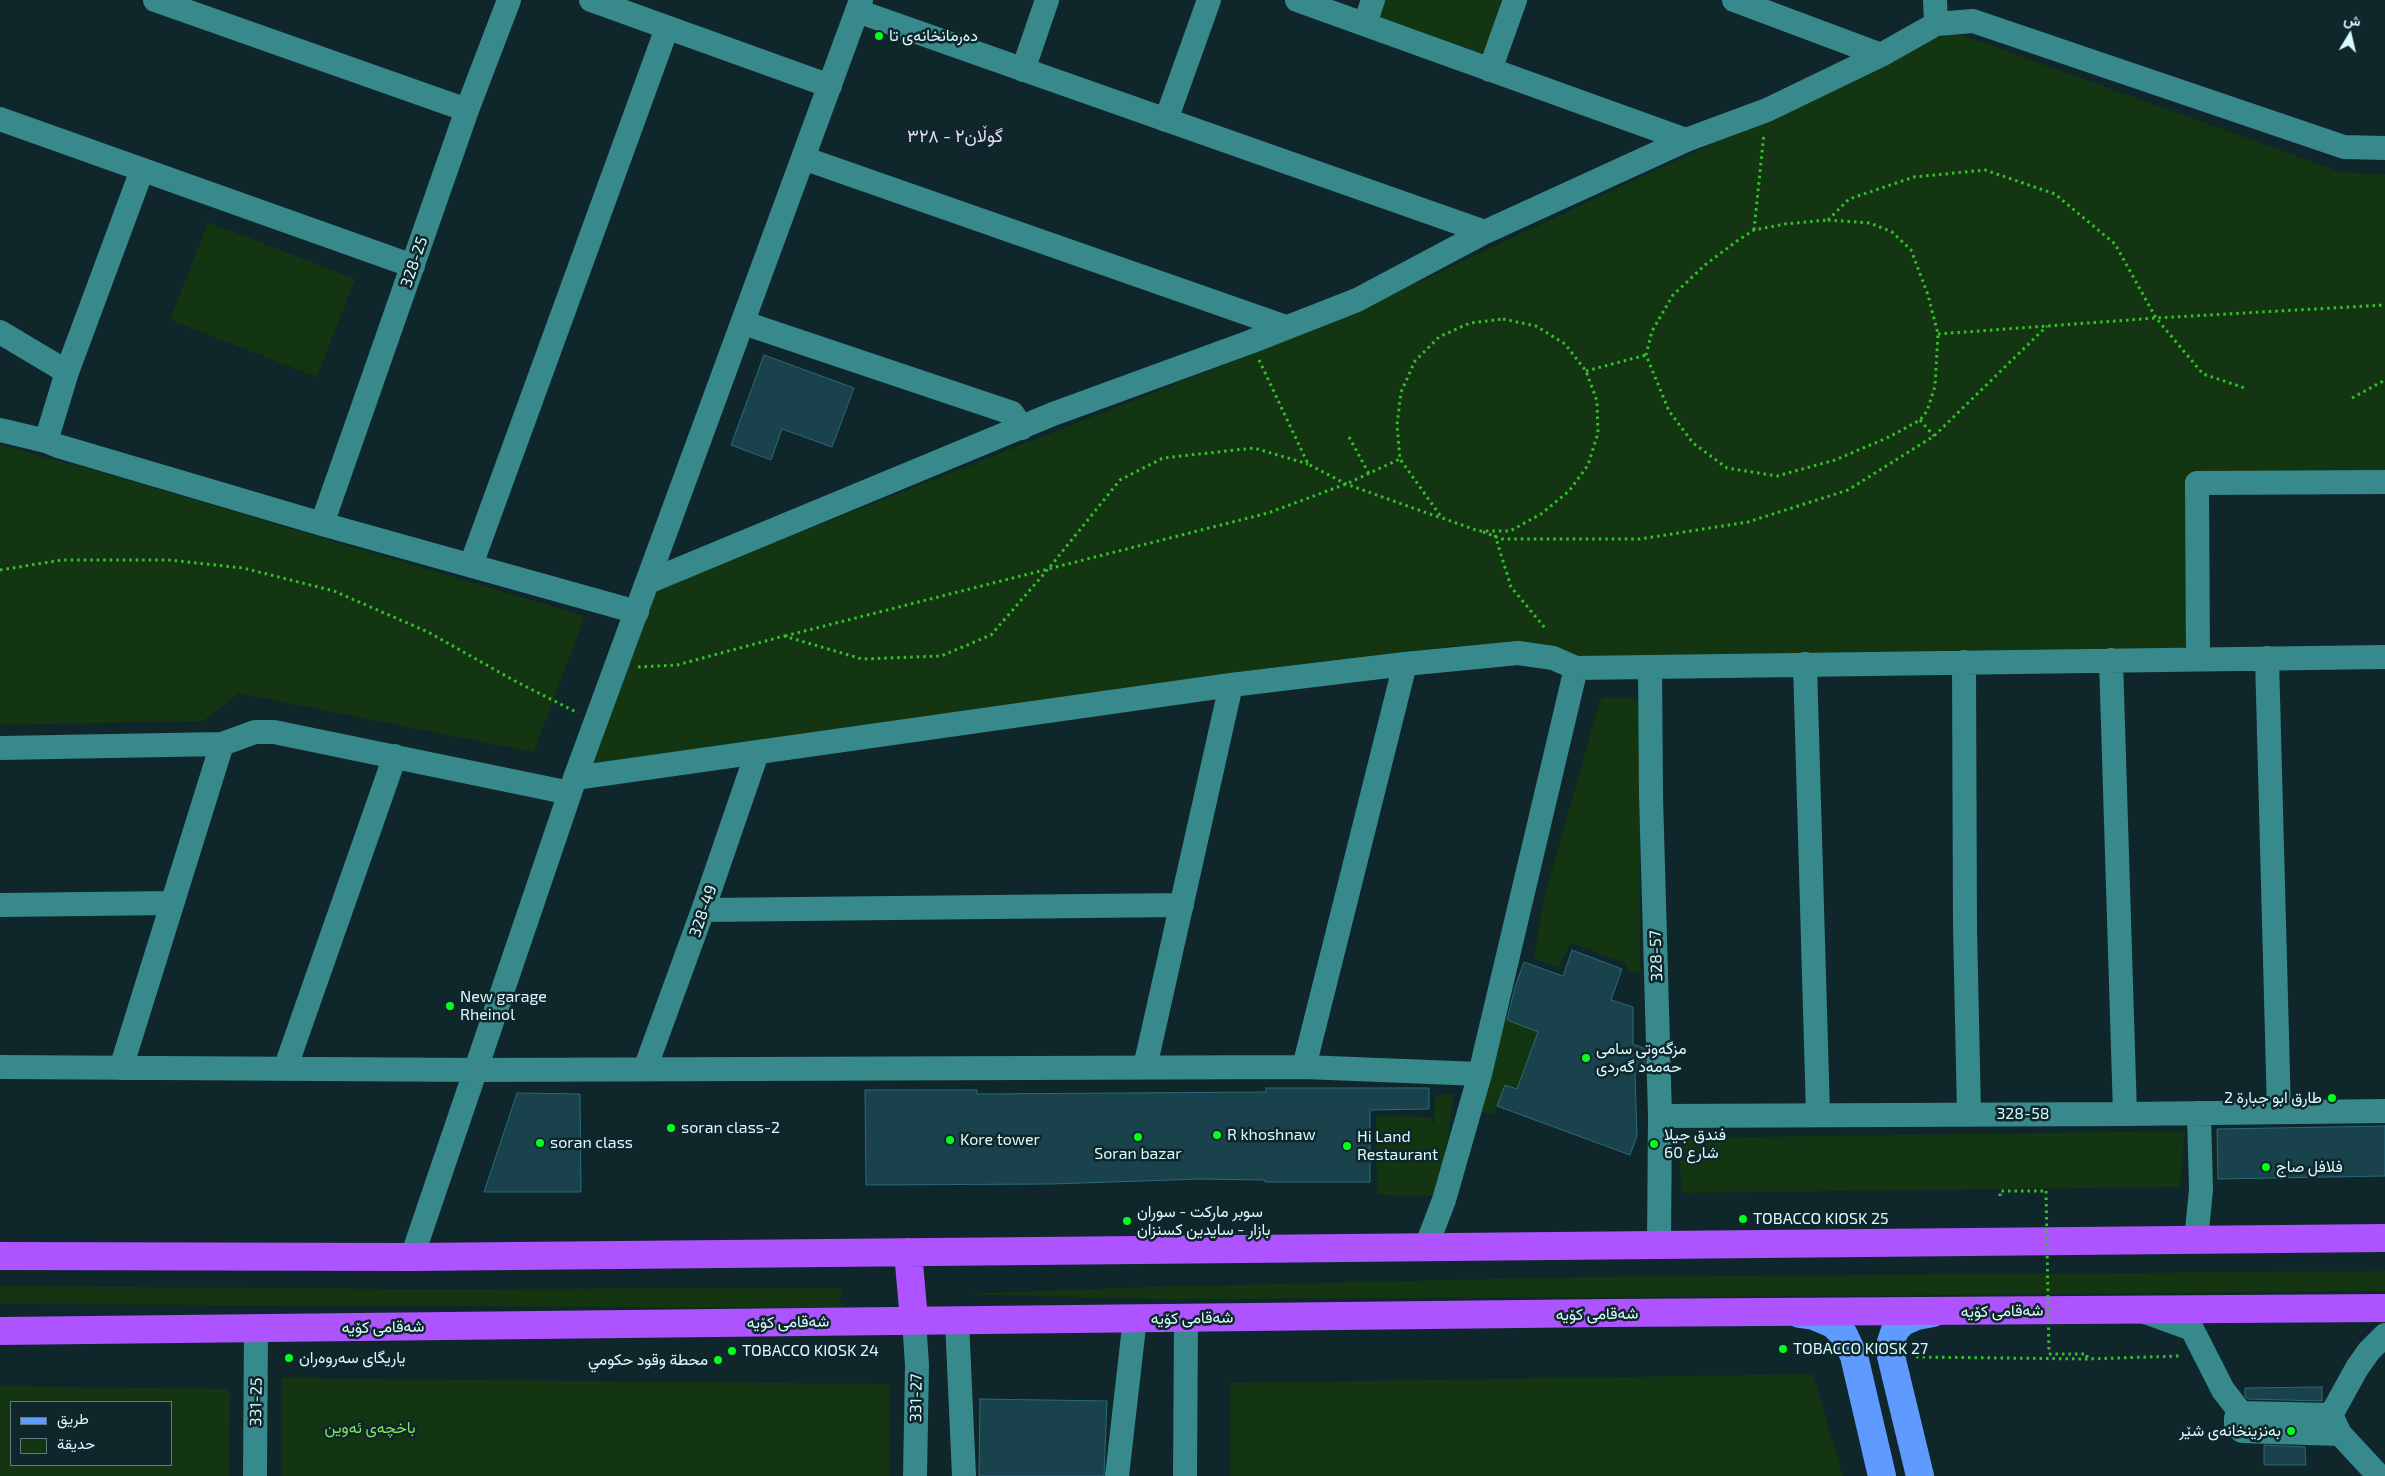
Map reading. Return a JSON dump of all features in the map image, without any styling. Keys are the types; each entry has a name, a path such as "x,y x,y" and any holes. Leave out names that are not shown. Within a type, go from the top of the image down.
{"highway":[{"path":"0,1256 412,1257 2385,1238"},
{"path":"908,1252 914,1320"},
{"name":"شەقامی کۆیە","path":"0,1332 914,1320 2385,1308"}],"main road":[{"path":"1788,1312 1814,1316 1833,1324 1844,1335 1854,1356 1881,1473 1918,1469 1891,1356 1891,1342 1895,1330 1903,1322 1917,1316 1944,1311"}],"street":[{"path":"155,0 467,110"},
{"name":"328-25","path":"322,524 467,110 509,0"},
{"path":"591,0 830,86"},
{"path":"1023,70 1047,0"},
{"path":"1166,120 1208,0"},
{"path":"1297,0 1686,140"},
{"path":"1364,24 1373,0"},
{"path":"1490,70 1515,0"},
{"path":"1734,0 1881,55"},
{"path":"1935,0 1936,24"},
{"path":"412,1257 573,786 859,5 1023,70 1485,232"},
{"path":"648,582 1053,414 1250,342 1357,300 1485,232 1686,140 1767,110 1881,55 1936,24 1973,22 2344,147 2385,148"},
{"path":"471,566 667,28"},
{"path":"0,119 413,266"},
{"path":"803,158 1286,327"},
{"path":"46,441 67,372 142,170"},
{"path":"744,323 1012,413 1022,428"},
{"path":"0,332 67,372"},
{"path":"0,430 46,441 322,524 637,612"},
{"path":"2198,658 2197,483 2385,482"},
{"path":"0,748 222,744 255,732 274,732 395,756 573,786 757,753 1231,686 1404,664 1518,653 1553,658 1576,668 2198,658 2385,657"},
{"path":"2267,658 2279,1112"},
{"path":"2111,660 2125,1114"},
{"path":"1964,662 1964,916 1969,1114"},
{"path":"1304,1068 1404,664"},
{"path":"1805,664 1818,1114"},
{"name":"328-57","path":"1650,667 1651,795 1660,1116 1659,1245"},
{"path":"1426,1248 1444,1200 1480,1074 1576,668"},
{"path":"1146,1067 1231,686"},
{"path":"121,1068 222,744"},
{"name":"328-49","path":"645,1069 703,910 757,753"},
{"path":"285,1068 395,756"},
{"path":"0,904 172,903"},
{"path":"703,910 1182,905"},
{"path":"0,1067 477,1070 1146,1067 1304,1068 1480,1074"},
{"name":"328-58","path":"1660,1116 2385,1111"},
{"path":"2196,1240 2201,1190 2199,1113"},
{"path":"2136,1309 2192,1329 2223,1390 2241,1414 2336,1424 2379,1476"},
{"path":"1117,1476 1135,1318"},
{"path":"1185,1476 1186,1318"},
{"name":"331-27","path":"914,1320 917,1365 915,1476"},
{"path":"957,1321 964,1476"},
{"name":"331-25","path":"255,1476 256,1329"},
{"path":"2336,1424 2357,1368 2369,1351 2385,1335"}],"path":[{"path":"1754,230 1767,110"},
{"path":"1828,220 1849,199 1914,177 1984,170 2055,194 2115,244 2156,318 2203,374 2245,388"},
{"path":"1828,220 1870,223 1892,232 1911,250 1928,295 1938,334 1935,386 1927,411 1920,420 1889,437 1835,460 1776,476 1728,468 1693,443 1668,411 1646,356 1652,331 1673,295 1705,265 1754,230 1785,224 1828,220"},
{"path":"1938,334 2156,318 2385,305"},
{"path":"1442,518 1400,459 1397,425 1401,392 1415,361 1439,337 1470,323 1503,319 1536,326 1565,344 1586,371 1597,401 1598,434 1588,465 1569,490 1541,514 1510,531 1479,531"},
{"path":"784,636 862,659 941,656 991,635 1049,568 1120,480 1163,458 1254,448 1308,464 1346,484 1502,539 1640,539 1748,522 1848,490 1934,436 2047,326"},
{"path":"1250,342 1308,464"},
{"path":"1586,371 1646,356"},
{"path":"2352,398 2385,380"},
{"path":"1920,420 1934,436"},
{"path":"1349,437 1369,474"},
{"path":"616,669 677,665 1268,513 1346,484 1400,459"},
{"path":"1494,531 1511,587 1545,628"},
{"path":"0,570 62,560 169,560 243,568 334,590 428,632 515,681 576,712 598,718"},
{"path":"2000,1196 2000,1191 2046,1191 2049,1354 2087,1354 2087,1359"},
{"path":"1916,1356 2087,1359 2179,1356"}],"green space":[{"path":"1385,0 1502,0 1483,53 1379,18"},
{"path":"1951,31 2341,172 2385,175 2385,485 2190,488 2188,654 1569,668 1550,649 1454,646 591,764 654,590 1340,319"},
{"path":"208,222 355,279 317,377 170,320"},
{"path":"0,445 101,472 585,616 534,752 239,693 203,721 0,725"},
{"path":"1605,697 1635,698 1640,702 1640,973 1626,971 1627,964 1571,943 1559,967 1534,959 1543,902 1600,700"},
{"path":"1503,1019 1538,1032 1517,1089 1505,1085 1494,1115 1479,1111"},
{"path":"1454,1094 1449,1125 1434,1124 1435,1095"},
{"path":"1376,1116 1431,1117 1433,1124 1450,1126 1437,1196 1377,1195"},
{"path":"2185,1131 2180,1187 1682,1193 1678,1138"},
{"path":"2385,1271 2385,1291 1854,1296 1156,1299 958,1294 1147,1287 1578,1277"},
{"path":"0,1286 412,1289 843,1288 840,1298 843,1308 0,1304"},
{"path":"1813,1374 1843,1476 1230,1476 1230,1383"},
{"name":"باخچەی ئەوین","path":"282,1378 890,1384 889,1476 281,1476"},
{"path":"0,1386 230,1389 229,1476 0,1476"}],"building":[{"path":"764,355 854,388 832,447 782,429 771,460 731,445"},
{"name":"مزگەوتی سامی حەمەد گەردی","path":"1572,950 1622,969 1611,1000 1633,1007 1633,1044 1644,1048 1645,1068 1635,1074 1637,1136 1630,1155 1497,1106 1505,1085 1517,1089 1538,1032 1507,1020 1515,987 1524,962 1563,976"},
{"path":"1266,1088 1429,1088 1429,1109 1370,1110 1370,1182 1265,1182 1265,1180 1200,1179 1051,1184 866,1185 865,1090 977,1090 977,1094 1266,1092"},
{"name":"soran class","path":"517,1093 580,1094 581,1192 484,1192"},
{"path":"2385,1126 2385,1176 2218,1179 2217,1129"},
{"path":"2322,1387 2322,1401 2248,1399 2245,1396 2245,1388"},
{"path":"980,1399 1107,1401 1104,1476 979,1476"},
{"path":"2264,1445 2305,1447 2306,1465 2264,1465"}],"place":[{"name":"دەرمانخانەی تا","path":"879,36"},
{"name":"New garage Rheinol","path":"450,1006"},
{"name":"مزگەوتی سامی حەمەد گەردی","path":"1586,1058"},
{"name":"طارق ابو جبارة 2","path":"2332,1098"},
{"name":"soran class-2","path":"671,1128"},
{"name":"R khoshnaw","path":"1217,1135"},
{"name":"Soran bazar","path":"1138,1137"},
{"name":"Kore tower","path":"950,1140"},
{"name":"soran class","path":"540,1143"},
{"name":"فندق جيلا شارع 60","path":"1654,1144"},
{"name":"Hi Land Restaurant","path":"1347,1146"},
{"name":"فلافل صاج","path":"2266,1167"},
{"name":"TOBACCO KIOSK 25","path":"1743,1219"},
{"name":"سوبر ماركت - سوران بازار - سايدين كسنزان","path":"1127,1221"},
{"name":"TOBACCO KIOSK 27","path":"1783,1349"},
{"name":"TOBACCO KIOSK 24","path":"732,1351"},
{"name":"یاریگای سەروەران","path":"289,1358"},
{"name":"محطة وقود حكومي","path":"718,1360"},
{"name":"بەنزینخانەی شێر","path":"2291,1431"}],"district":[{"name":"گوڵان٢ - ٣٢٨","path":"955,136"}]}
